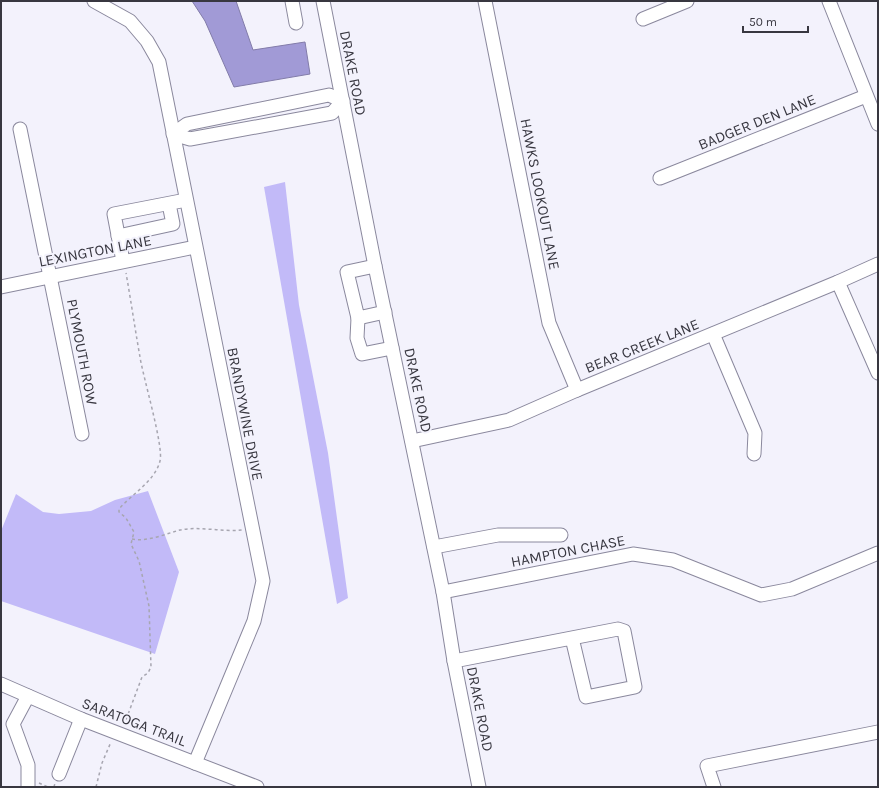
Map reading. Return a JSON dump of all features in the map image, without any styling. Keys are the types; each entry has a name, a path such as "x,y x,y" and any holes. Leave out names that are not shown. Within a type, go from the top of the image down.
{"street":[{"name":"BRANDYWINE DRIVE","path":"94,1 130,21 147,41 159,62 263,581 254,621 195,763"},
{"path":"292,1 296,23"},
{"name":"DRAKE ROAD","path":"323,1 375,266 443,592 454,661 479,787"},
{"name":"HAWKS LOOKOUT LANE","path":"485,1 549,323 577,390"},
{"path":"643,19 687,1"},
{"path":"829,1 878,124"},
{"path":"329,94 342,101 332,113 190,139 173,134 187,124 329,94"},
{"name":"BADGER DEN LANE","path":"660,178 866,96"},
{"name":"PLYMOUTH ROW","path":"20,129 82,434"},
{"path":"124,262 114,214 186,200"},
{"path":"118,236 172,224 170,204"},
{"name":"LEXINGTON LANE","path":"1,287 195,247"},
{"name":"BEAR CREEK LANE","path":"412,441 509,420 878,264"},
{"path":"375,266 348,272 358,318 357,338 362,354 392,348"},
{"path":"838,282 878,372"},
{"path":"358,318 385,312"},
{"path":"713,334 755,433 754,454"},
{"path":"434,547 498,535 561,535"},
{"name":"HAMPTON CHASE","path":"443,592 633,554 673,560 761,595 792,589 878,553"},
{"path":"454,661 559,639 618,629 624,632 635,687 586,697 572,638"},
{"name":"SARATOGA TRAIL","path":"1,684 81,719 257,787"},
{"path":"28,696 13,724 28,765 31,784"},
{"path":"59,774 81,719"},
{"path":"714,787 706,766 878,732"}],"path":[{"path":"123,727 142,677 148,673 151,667 149,606 139,561 130,544 134,532 131,525 119,512 119,509 130,496 144,486 154,473 160,461 160,452 140,357 124,262"},
{"path":"132,539 137,540 162,536 187,529 228,532 252,528"},
{"path":"96,787 102,763 115,738"},
{"path":"31,784 48,787"}],"shaded area":[{"path":"192,1 236,1 253,50 305,42 310,74 234,87 205,21"},
{"path":"285,182 299,305 328,453 348,598 337,604 264,187"},
{"path":"148,491 179,572 155,654 1,601 1,531 16,494 43,512 59,514 91,511 115,500"}]}
